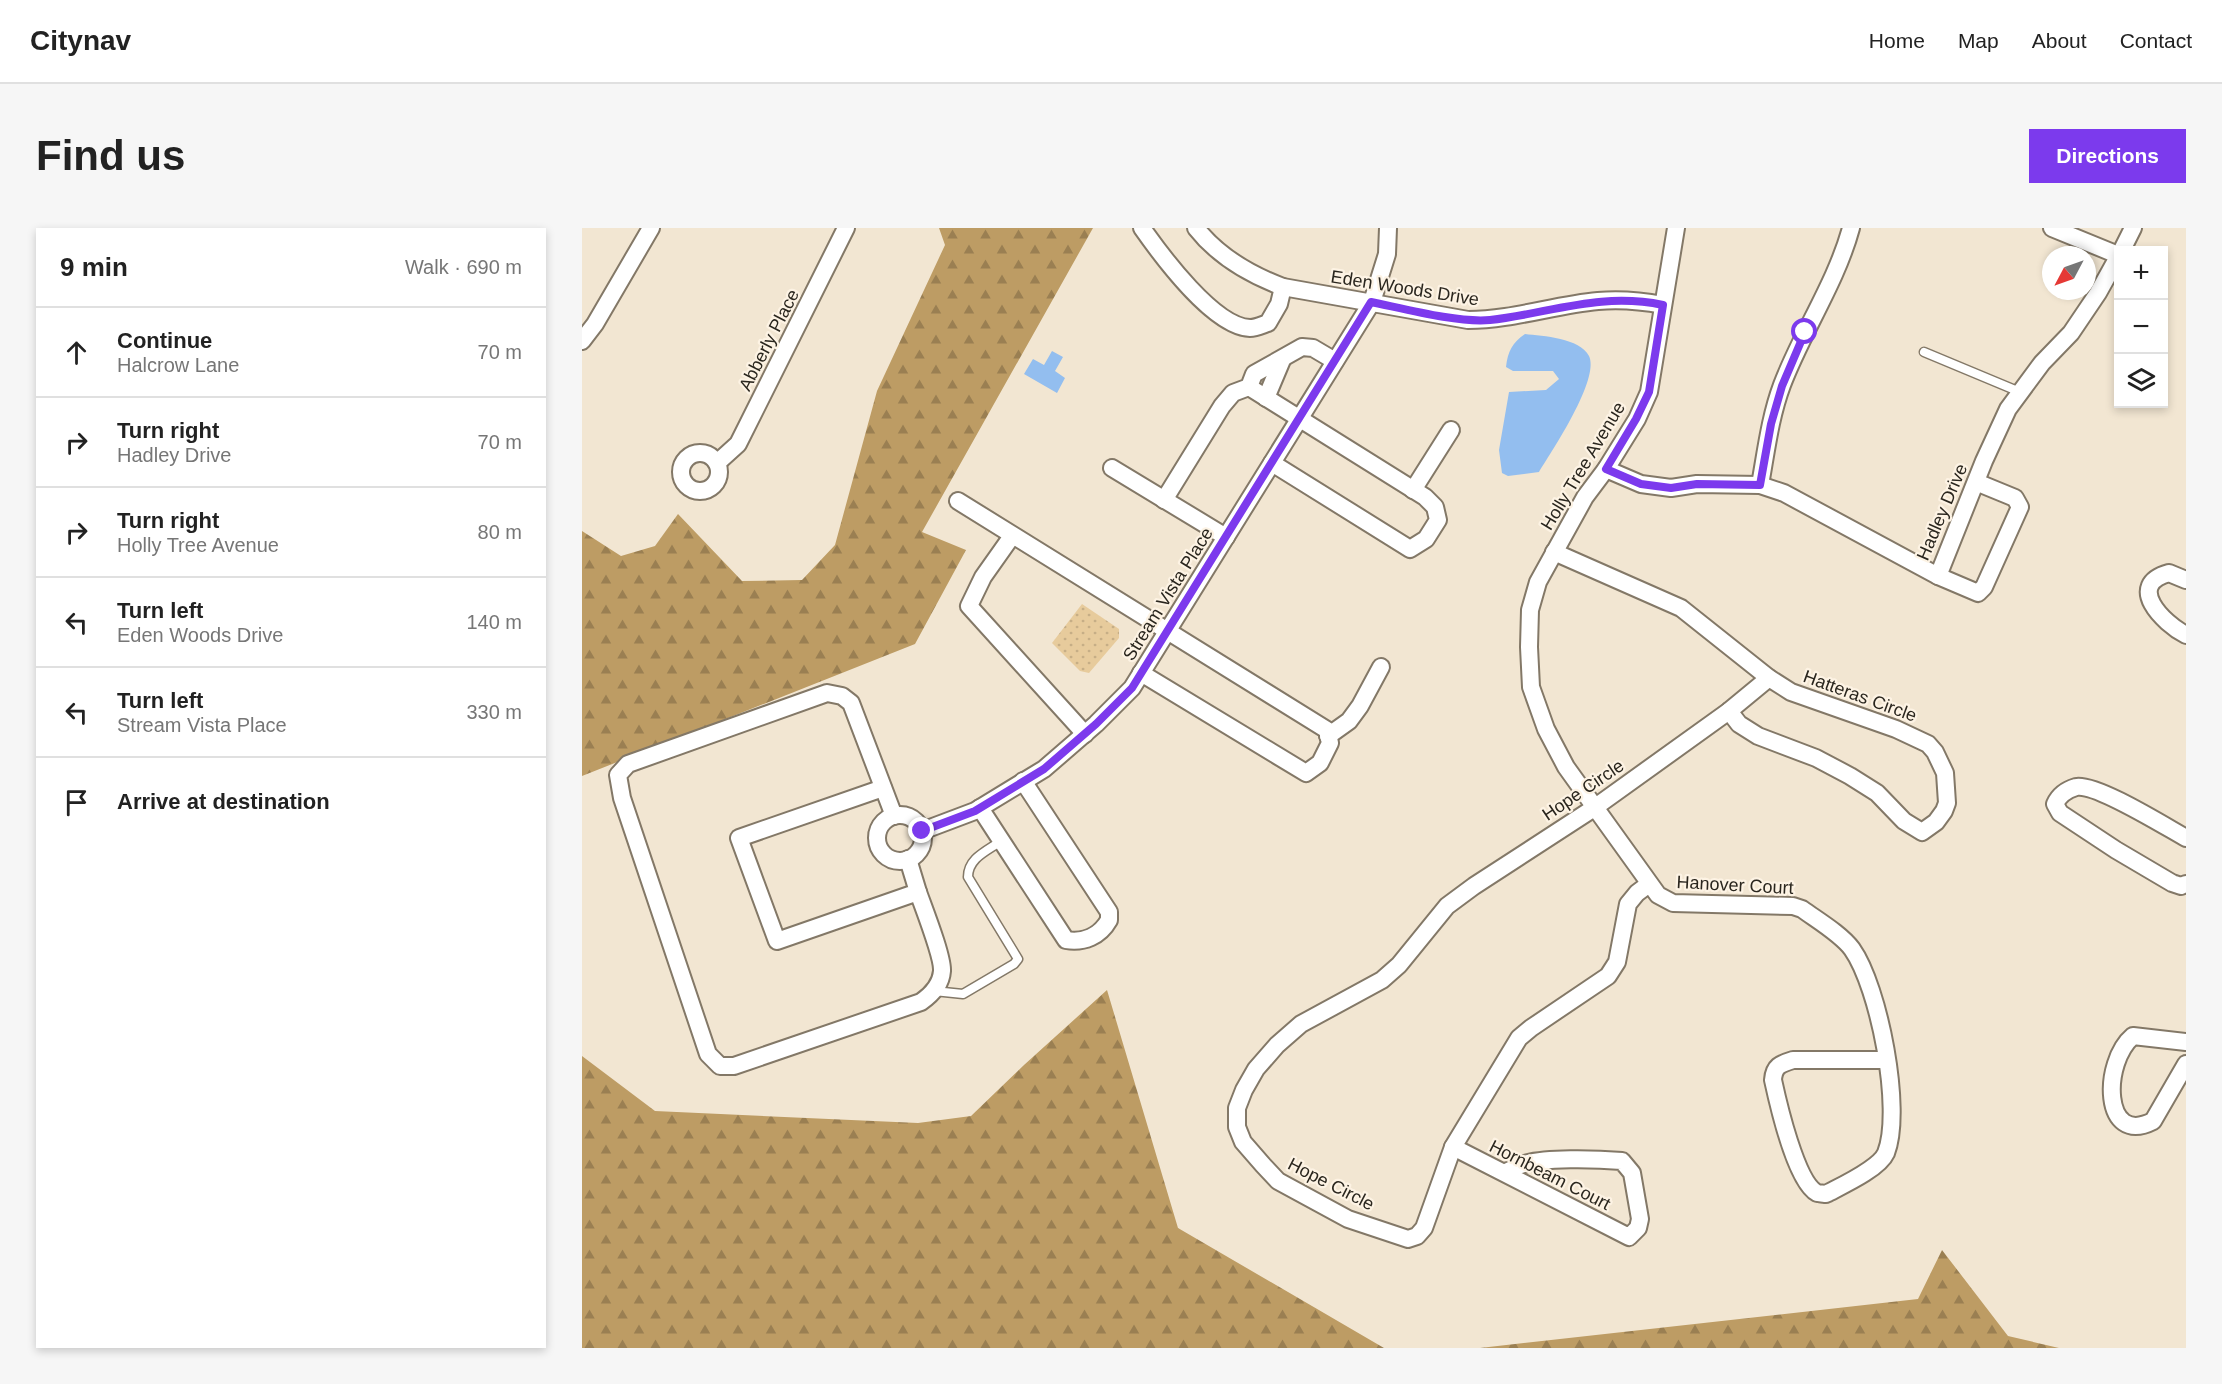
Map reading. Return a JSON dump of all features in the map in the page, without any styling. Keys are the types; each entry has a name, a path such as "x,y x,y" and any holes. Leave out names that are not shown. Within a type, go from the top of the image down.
{"street":[{"path":"582,341 595,324 651,228"},
{"name":"Abberly Place","path":"717,463 738,444 846,228"},
{"path":"1142,228 1174,272 1229,322 1249,328 1268,322 1279,304 1283,287"},
{"name":"Eden Woods Drive","path":"1196,228 1203,238 1224,256 1257,277 1283,287 1468,320 1489,320 1597,301 1636,301 1663,305"},
{"name":"Stream Vista Place","path":"922,831 980,808 1044,769 1132,688 1371,302 1387,254 1388,228"},
{"name":"Holly Tree Avenue","path":"1594,808 1566,766 1546,729 1531,687 1530,610 1538,582 1554,552 1585,497 1606,469 1636,419 1649,392 1676,228"},
{"path":"1760,485 1771,424 1782,386 1833,275 1851,228"},
{"path":"2052,228 2114,254"},
{"path":"2124,246 2133,228"},
{"name":"Hadley Drive","path":"1606,469 1641,484 1671,488 1697,484 1760,485 1784,493 1822,512 1938,576 2008,410 2042,363 2071,333 2098,293 2114,263"},
{"path":"1164,500 1222,406 1233,393 1249,387 1254,374 1302,347 1313,348 1335,361"},
{"path":"1266,398 1281,360"},
{"path":"1249,387 1413,490 1435,507 1438,520 1426,539 1410,549 1272,463"},
{"path":"1413,490 1451,430"},
{"path":"1112,468 1226,537"},
{"path":"1938,576 1978,593 1984,587 2020,507 2015,498 1976,482"},
{"path":"958,501 1327,730 1330,743 1320,763 1306,773 1141,673"},
{"path":"1012,536 983,577 969,606 1084,734"},
{"name":"Hatteras Circle","path":"1554,552 1682,608 1769,678 1791,692 1896,729 1928,744 1935,752 1945,773 1948,788 1944,811 1936,822 1922,832 1904,820 1877,793 1850,776 1816,758 1758,736 1739,724 1729,711"},
{"path":"2186,580 2169,573 2158,576 2148,589 2159,615 2186,635"},
{"path":"1328,736 1349,720 1360,706 1381,667"},
{"name":"Hope Circle","path":"1649,884 1637,892 1628,904 1617,962 1608,976 1519,1038 1453,1147 1424,1228 1417,1236 1408,1239 1348,1219 1278,1181 1243,1142 1237,1127 1237,1108 1256,1069 1277,1045 1301,1024 1382,980 1399,965 1447,906 1594,808 1729,711 1769,678"},
{"path":"894,816 852,703 842,696 827,693 628,764 618,775 622,798 708,1054 720,1066 734,1066 921,1002 934,991 942,969 908,860"},
{"path":"980,808 1066,940 1078,942 1089,938 1105,927 1109,920 1109,912 1023,781"},
{"path":"2186,838 2100,792 2078,787 2062,793 2055,804 2060,813 2116,850 2172,883 2181,886 2186,884"},
{"path":"884,788 739,838 777,941 918,892"},
{"name":"Hanover Court","path":"1594,808 1658,895 1673,903 1793,906 1802,909 1851,948 1866,978 1885,1041 1887,1060 1891,1121 1886,1155 1875,1166 1826,1194 1817,1193 1809,1186 1789,1144 1773,1080 1774,1070 1779,1064 1793,1059 1887,1060"},
{"path":"894,816 910,817 922,831 922,845 919,851 908,860 894,860 882,852 878,845 877,838 882,824 894,816"},
{"path":"2186,1042 2133,1036 2127,1042 2117,1056 2112,1073 2116,1113 2125,1123 2136,1127 2153,1121 2186,1064"},
{"name":"Hornbeam Court","path":"1453,1147 1629,1238 1634,1234 1640,1219 1632,1173 1622,1161 1600,1159 1533,1162 1504,1173"}],"lane":[{"path":"1924,352 2021,393"},
{"path":"934,991 963,994 1014,964 1018,958 968,877 968,868 974,859 1001,841"}],"shaded area":[{"path":"1082,604 1119,629 1119,638 1089,673 1080,671 1052,643"}],"green space":[{"path":"939,228 1093,228 922,532 966,550 915,644 582,776 582,531 621,556 655,546 678,514 742,581 802,580 835,545 877,391 945,245"},
{"path":"1107,990 1178,1228 1384,1348 582,1348 582,1056 655,1111 918,1123 971,1116"},
{"path":"1942,1250 2008,1336 2059,1348 1480,1348 1918,1299"}],"water":[{"path":"1525,334 1560,339 1578,345 1589,356 1591,367 1588,381 1573,415 1539,472 1508,476 1502,473 1499,450 1509,392 1546,390 1559,379 1553,371 1513,371 1506,367 1511,348"},
{"path":"1052,351 1063,357 1055,371 1065,378 1057,393 1024,374 1033,359 1044,365"}],"route":[{"path":"922,831 975,811 1044,769 1096,724 1132,688 1371,302 1468,320 1489,320 1597,301 1636,301 1663,305 1649,392 1636,419 1606,469 1641,484 1671,488 1697,484 1760,485 1771,424 1782,386 1805,332"}]}
